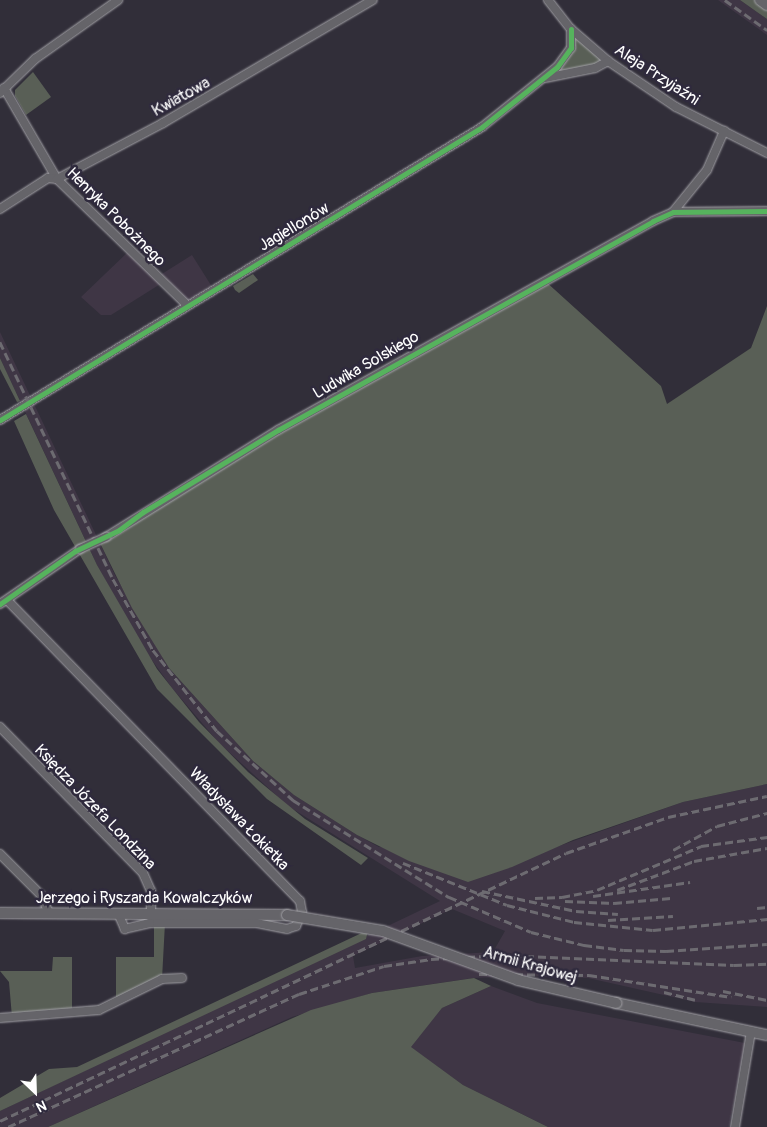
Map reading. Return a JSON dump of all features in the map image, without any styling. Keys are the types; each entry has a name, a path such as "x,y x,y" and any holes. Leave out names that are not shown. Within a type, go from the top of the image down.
{"main road":[{"path":"760,0 767,5"},
{"name":"Jerzego i Ryszarda Kowalczyków","path":"0,913 287,915"},
{"name":"Armii Krajowej","path":"287,915 383,931 518,980 767,1035"}],"street":[{"path":"2,90 36,58 118,0"},
{"name":"Kwiatowa","path":"0,209 48,178 57,179 162,123 373,0"},
{"name":"Aleja Przyjaźni","path":"548,0 571,28 608,61 676,107 767,153"},
{"name":"Jagiellonów","path":"0,420 446,152 544,78 568,53 573,39 571,28"},
{"name":"Jagiellonów","path":"544,78 595,68 608,61"},
{"name":"Henryka Pobożnego","path":"2,90 57,179 188,306"},
{"name":"Ludwika Solskiego","path":"3,602 80,549 106,537 363,381 522,291 673,212 707,170 724,132"},
{"name":"Ludwika Solskiego","path":"673,212 767,211"},
{"name":"Władysława Łokietka","path":"3,602 300,901 302,912 300,922 287,929 256,923 150,923 125,929 118,913"},
{"name":"Księdza Józefa Londzina","path":"0,727 143,873 151,891 151,914"},
{"path":"0,854 41,895 49,913"},
{"path":"0,1018 98,1010 162,978 182,978"},
{"path":"735,1127 751,1031"}],"shaded area":[{"path":"718,0 740,0 767,19 767,35"},
{"path":"740,0 767,0 767,19"},
{"path":"572,35 608,61 600,66 544,78 568,53"},
{"path":"33,72 51,97 26,115 15,96 15,90"},
{"path":"130,250 157,277 192,255 214,290 188,306 162,283 111,315 101,315 81,297"},
{"path":"253,274 258,280 239,293 235,290 233,286"},
{"path":"544,280 661,386 667,404 751,348 767,306 767,784 683,802 573,840 512,867 468,882 409,861 357,835 294,795 253,761 169,668 132,608 100,543 143,512"},
{"path":"0,332 115,575 169,668 253,761 294,795 357,835 379,847 545,851 683,802 767,784 767,1007 695,1002 588,978 526,976 473,978 372,993 292,1017 48,1127 0,1127 0,1111 440,901 288,806 219,743 172,688 141,645 97,565 0,358","holes":["452,909 505,931 493,952 422,956 355,968 353,956"]},
{"path":"0,358 20,401 17,402 0,369"},
{"path":"26,414 97,565 157,669 199,722 248,772 305,819 368,858 361,865 267,799 157,689 54,510 14,421"},
{"path":"154,923 165,923 162,979 116,1003 116,957 154,957"},
{"path":"368,930 366,939 0,1111 0,1098 49,1069 77,1067"},
{"path":"53,957 72,957 72,1012 12,1017 9,982 0,971 52,971"},
{"path":"474,978 491,986 442,1008 411,1047 463,1085 548,1127 48,1127 311,1010 372,993"},
{"path":"491,986 537,1003 745,1043 729,1127 548,1127 463,1085 410,1047 442,1008"}],"railway":[{"path":"725,0 767,30"},
{"path":"0,342 113,579 153,650 217,731 293,800 449,897 531,932 584,945 624,950 666,951 767,944"},
{"path":"0,1121 566,853 668,817 767,796"},
{"path":"673,850 717,826 767,813"},
{"path":"535,898 562,897 597,890 701,846 767,837"},
{"path":"617,890 694,861 767,848"},
{"path":"403,863 507,905 574,922 653,930 767,919"},
{"path":"593,896 690,882"},
{"path":"482,891 576,911 618,914"},
{"path":"565,901 614,903 671,898"},
{"path":"757,908 767,907"},
{"path":"608,920 673,916"},
{"path":"8,1127 299,994 384,966 431,959 502,955 734,965 767,964"},
{"path":"479,974 589,975 731,997"},
{"path":"723,991 767,1000"},
{"path":"664,992 695,1000"}],"cycle path":[{"path":"0,420 482,127 557,67 571,48 571,29"},
{"path":"0,604 75,551 119,530 143,512 278,430 653,221 673,212 767,211"}]}
